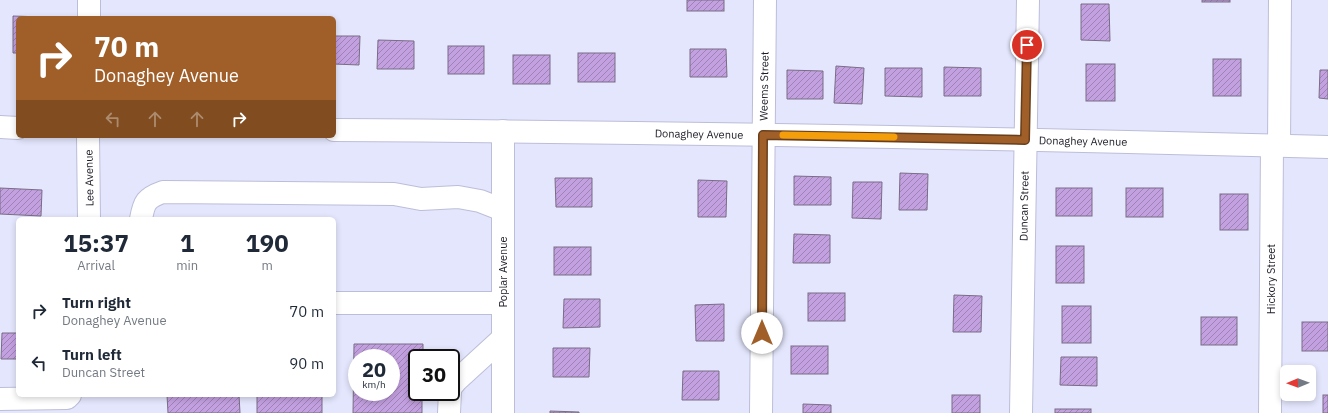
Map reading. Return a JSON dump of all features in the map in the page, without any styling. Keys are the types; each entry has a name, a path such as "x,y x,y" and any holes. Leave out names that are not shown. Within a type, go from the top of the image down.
{"street":[{"path":"89,0 89,16"},
{"name":"Weems Street","path":"762,413 765,0"},
{"name":"Duncan Street","path":"1021,413 1028,0"},
{"name":"Hickory Street","path":"1270,413 1280,0"},
{"path":"0,128 16,128"},
{"name":"Donaghey Avenue","path":"336,130 763,135 1328,147"},
{"name":"Poplar Avenue","path":"503,131 503,413"},
{"name":"Lee Avenue","path":"88,138 89,217"},
{"path":"141,217 143,206 150,196 163,192 394,194 421,199 458,197 480,201 503,210"},
{"path":"336,303 502,303"},
{"path":"460,377 503,338"},
{"path":"0,399 68,397"},
{"path":"449,413 450,401"}],"building":[{"path":"687,0 724,0 724,11 687,11"},
{"path":"1202,0 1230,0 1230,2 1202,2"},
{"path":"1081,4 1109,4 1110,41 1081,40"},
{"path":"13,16 16,16 16,53 13,53"},
{"path":"336,36 360,36 359,65 336,64"},
{"path":"378,40 414,41 414,69 377,69"},
{"path":"448,46 484,46 484,74 448,74"},
{"path":"690,49 726,49 727,77 690,77"},
{"path":"578,53 615,53 615,82 578,82"},
{"path":"513,55 550,55 550,84 513,84"},
{"path":"1213,59 1241,59 1241,96 1213,96"},
{"path":"1086,64 1115,64 1115,101 1086,101"},
{"path":"836,66 864,68 862,104 834,103"},
{"path":"944,67 981,68 981,96 944,96"},
{"path":"885,68 922,68 922,97 885,96"},
{"path":"787,70 823,71 823,99 787,99"},
{"path":"1320,70 1328,70 1328,99 1319,98"},
{"path":"900,173 928,174 927,210 899,210"},
{"path":"794,176 831,177 831,205 794,205"},
{"path":"555,178 592,178 592,207 556,207"},
{"path":"698,180 727,181 726,217 698,217"},
{"path":"853,182 882,182 881,219 852,218"},
{"path":"0,188 42,190 41,216 0,214"},
{"path":"1056,188 1092,188 1092,216 1056,216"},
{"path":"1126,188 1163,188 1163,217 1126,217"},
{"path":"1220,194 1248,194 1248,230 1220,230"},
{"path":"794,234 830,235 830,263 793,263"},
{"path":"1056,246 1084,246 1084,283 1056,283"},
{"path":"554,247 591,247 591,275 554,275"},
{"path":"808,293 845,293 845,321 808,321"},
{"path":"954,295 982,296 981,332 953,332"},
{"path":"564,299 600,299 600,327 563,328"},
{"path":"724,304 724,341 696,341 695,305"},
{"path":"1062,306 1091,306 1091,343 1062,343"},
{"path":"1201,317 1237,317 1237,345 1201,345"},
{"path":"1302,322 1328,322 1328,351 1302,351"},
{"path":"2,333 16,333 16,359 1,359"},
{"path":"354,344 423,344 423,349 408,349 408,401 422,401 422,413 353,413 353,401 400,401 400,349 354,349"},
{"path":"791,346 828,346 828,374 791,374"},
{"path":"553,348 590,348 589,377 553,377"},
{"path":"1061,357 1097,357 1097,386 1060,385"},
{"path":"683,371 719,371 719,400 682,400"},
{"path":"952,395 980,395 980,413 952,413"},
{"path":"1323,395 1328,395 1328,413 1323,413"},
{"path":"167,397 239,397 240,413 168,413"},
{"path":"257,397 322,397 322,413 257,413"},
{"path":"803,404 831,405 831,413 803,413"},
{"path":"1055,409 1091,409 1091,413 1055,413"},
{"path":"550,411 579,412 579,413 550,413"}],"slow traffic":[{"path":"783,135 894,137"}],"route":[{"path":"762,333 763,135 1025,140 1027,45"}]}
